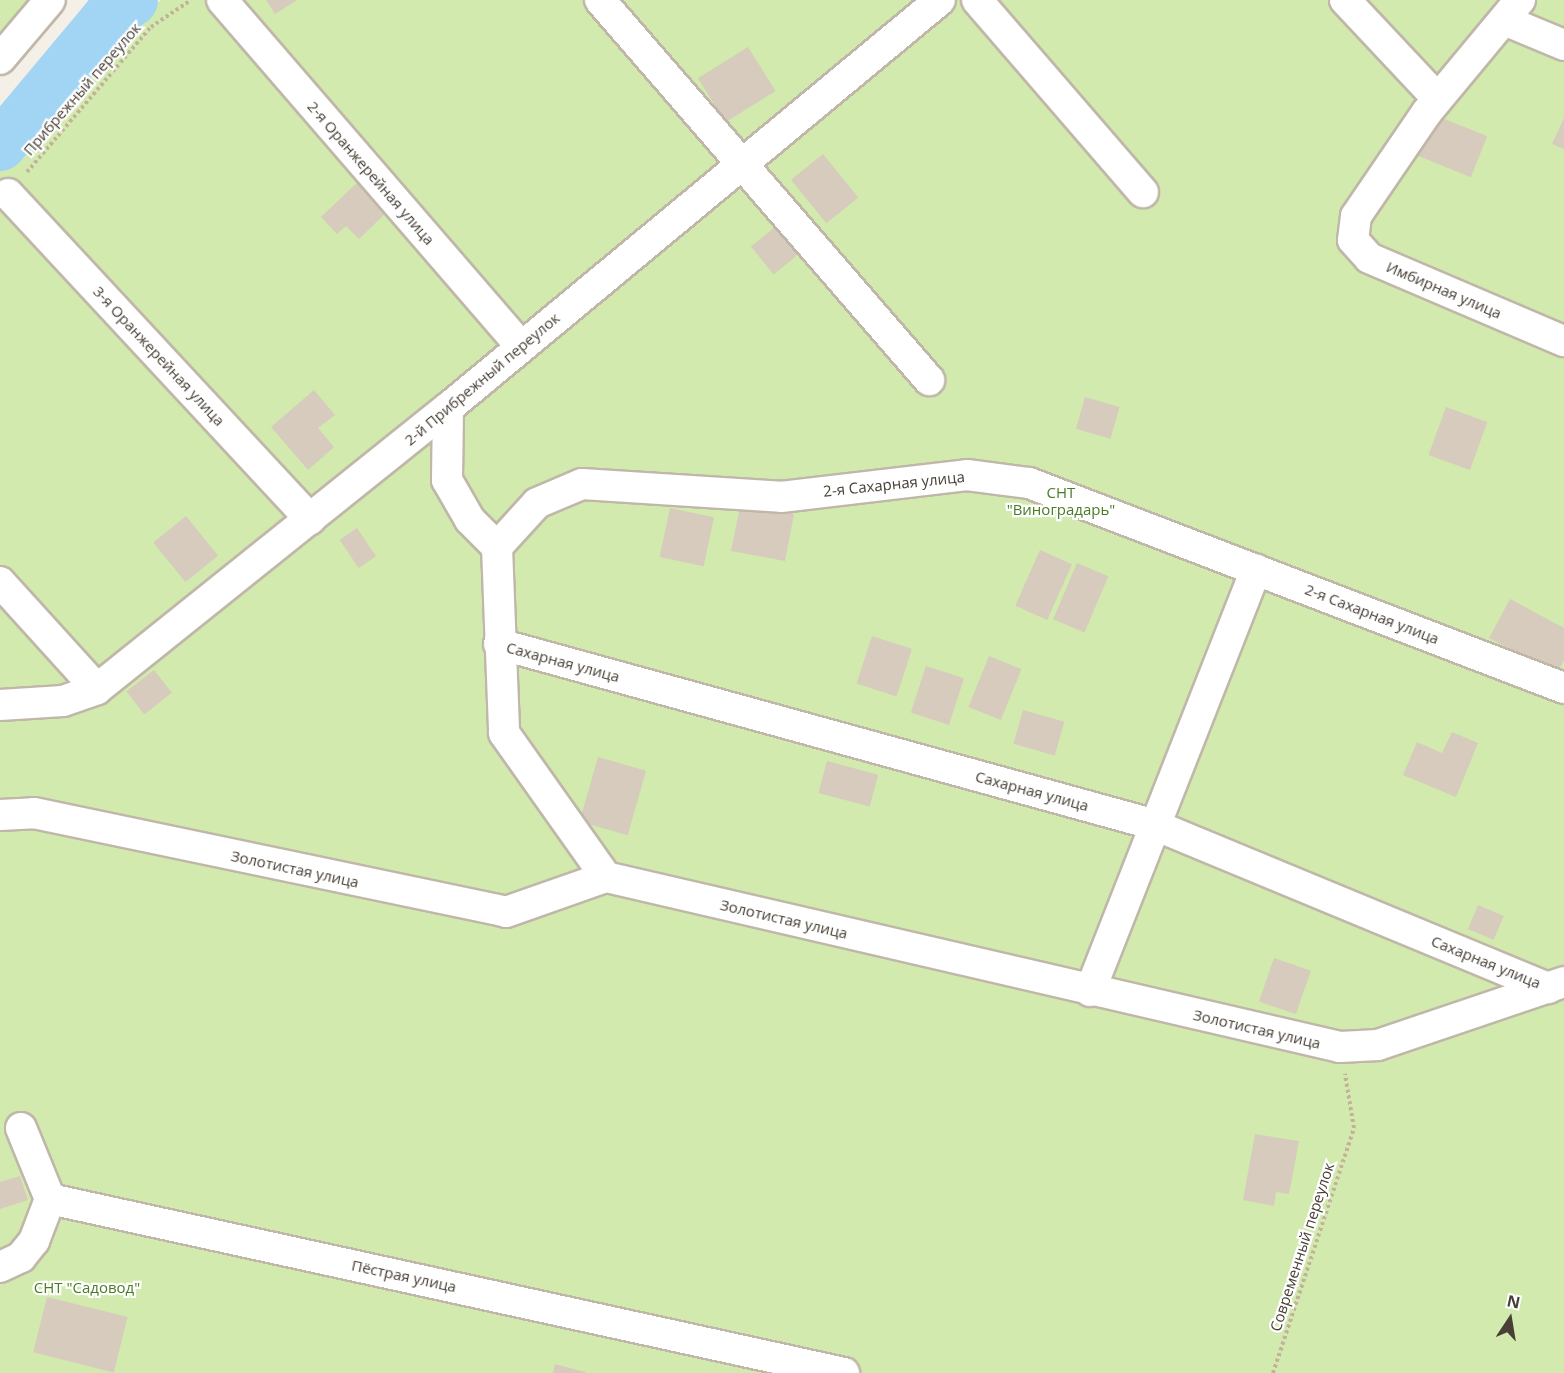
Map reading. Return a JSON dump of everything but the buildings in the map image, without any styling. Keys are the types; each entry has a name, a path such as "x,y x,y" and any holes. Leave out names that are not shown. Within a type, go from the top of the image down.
{"street":[{"path":"0,59 50,0"},
{"name":"2-я Оранжерейная улица","path":"222,0 520,347"},
{"path":"600,0 929,380"},
{"name":"2-й Прибрежный переулок","path":"0,705 63,701 97,689 448,408 940,0"},
{"path":"977,0 1143,192"},
{"path":"1345,0 1437,98 1512,10 1564,45"},
{"name":"Имбирная улица","path":"1437,98 1356,216 1353,240 1369,258 1564,341"},
{"name":"3-я Оранжерейная улица","path":"8,194 310,519"},
{"path":"448,408 447,480 470,520 497,547 504,733 606,877"},
{"name":"2-я Сахарная улица","path":"497,547 537,503 582,484 781,497 967,475 1029,483 1564,688"},
{"path":"1090,991 1152,824 1256,570"},
{"path":"0,582 97,689"},
{"name":"Сахарная улица","path":"499,645 1152,824 1556,985"},
{"name":"Золотистая улица","path":"0,815 34,813 506,912 562,895 606,877 1090,991 1340,1047 1378,1045 1556,985"},
{"path":"0,1267 21,1257 34,1241 50,1199 21,1128"},
{"name":"Пёстрая улица","path":"50,1199 844,1373"}],"path":[{"name":"Прибрежный переулок","path":"8,194 151,27 191,0"},
{"name":"Современный переулок","path":"1273,1373 1354,1128 1340,1047"}],"green space":[{"path":"0,0 29,0 0,34"},
{"name":"СНТ \"Виноградарь\"","path":"161,0 1564,0 1564,1373 0,1373 0,163 120,33"}],"waterway":[{"path":"0,145 107,17 132,0"}],"park label":[{"name":"СНТ \"Садовод\"","path":"87,1288"}]}
